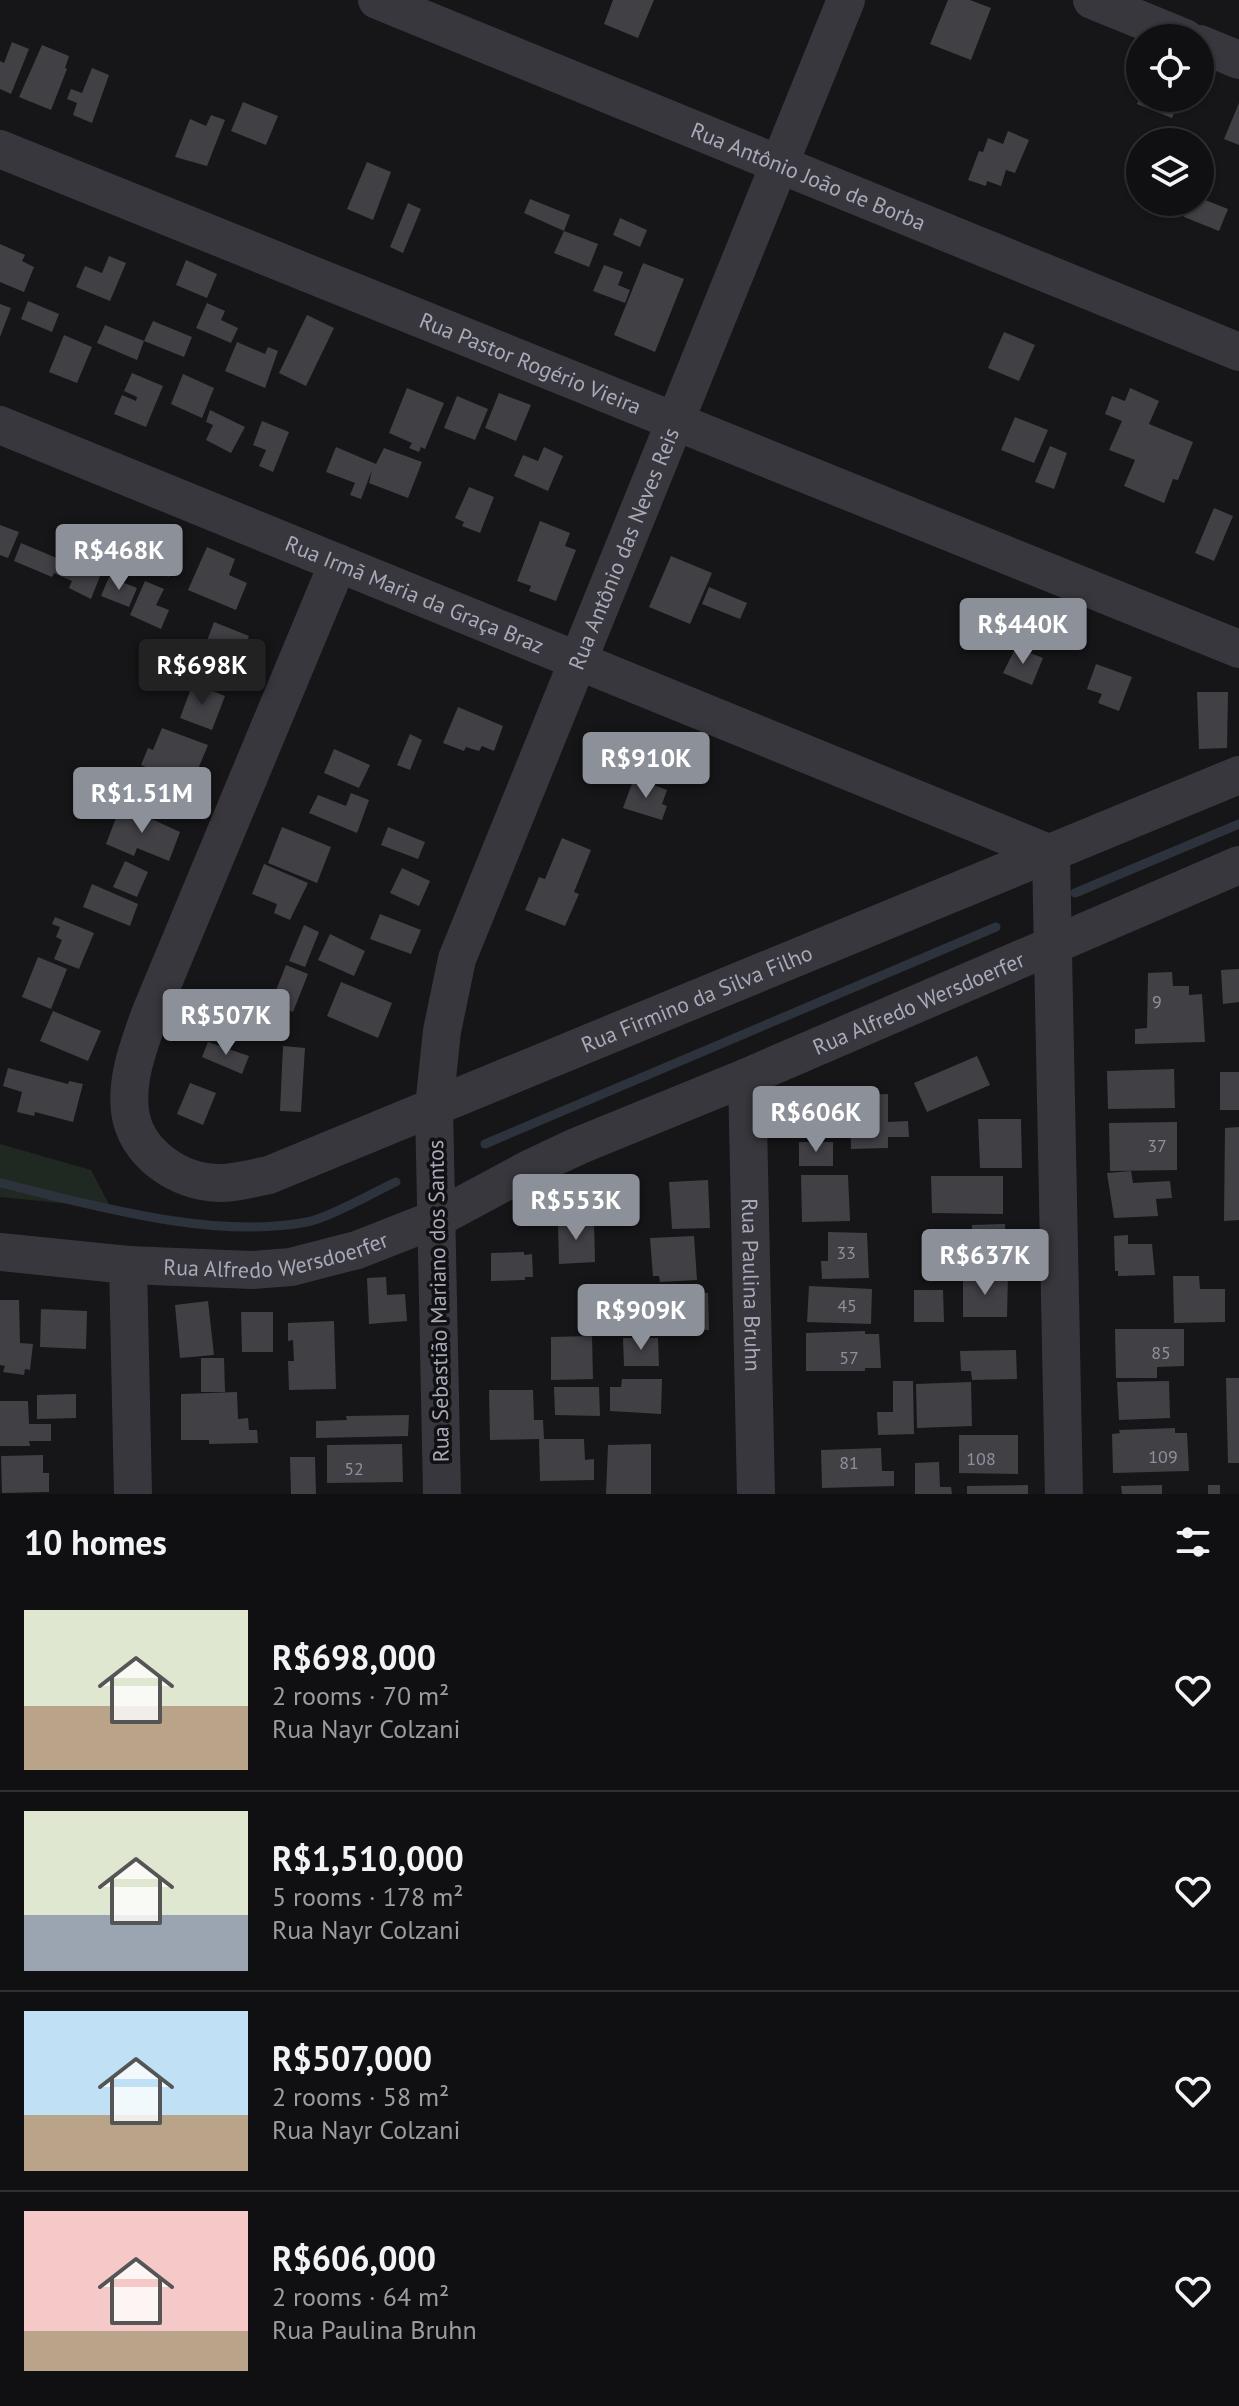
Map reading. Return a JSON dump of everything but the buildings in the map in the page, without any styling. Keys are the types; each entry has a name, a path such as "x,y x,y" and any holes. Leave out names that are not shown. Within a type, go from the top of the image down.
{"street":[{"name":"Rua Antônio João de Borba","path":"377,0 1239,352"},
{"name":"Rua Antônio das Neves Reis","path":"434,1107 442,1031 457,959 846,0"},
{"path":"1092,0 1151,24"},
{"path":"1214,50 1239,60"},
{"name":"Rua Pastor Rogério Vieira","path":"0,149 1239,649"},
{"name":"Rua Irmã Maria da Graça Braz","path":"0,425 1051,854"},
{"name":"Rua Firmino da Silva Filho","path":"338,563 136,1054 129,1088 130,1113 138,1136 152,1156 173,1170 195,1179 219,1183 269,1175 1239,775"},
{"path":"1051,854 1064,1494"},
{"name":"Rua Alfredo Wersdoerfer","path":"0,1252 128,1265 252,1270 291,1267 357,1250 436,1219 578,1146 747,1077 1239,865"},
{"name":"Rua Paulina Bruhn","path":"747,1077 756,1494"},
{"name":"Rua Sebastião Mariano dos Santos","path":"434,1107 442,1494"},
{"path":"128,1265 133,1494"}],"shaded area":[{"path":"0,1144 91,1170 111,1208 0,1197"}],"waterway":[{"path":"1075,893 1239,824"},
{"path":"485,1144 996,927"},
{"path":"0,1183 153,1218 232,1227 316,1220 396,1182"}]}
